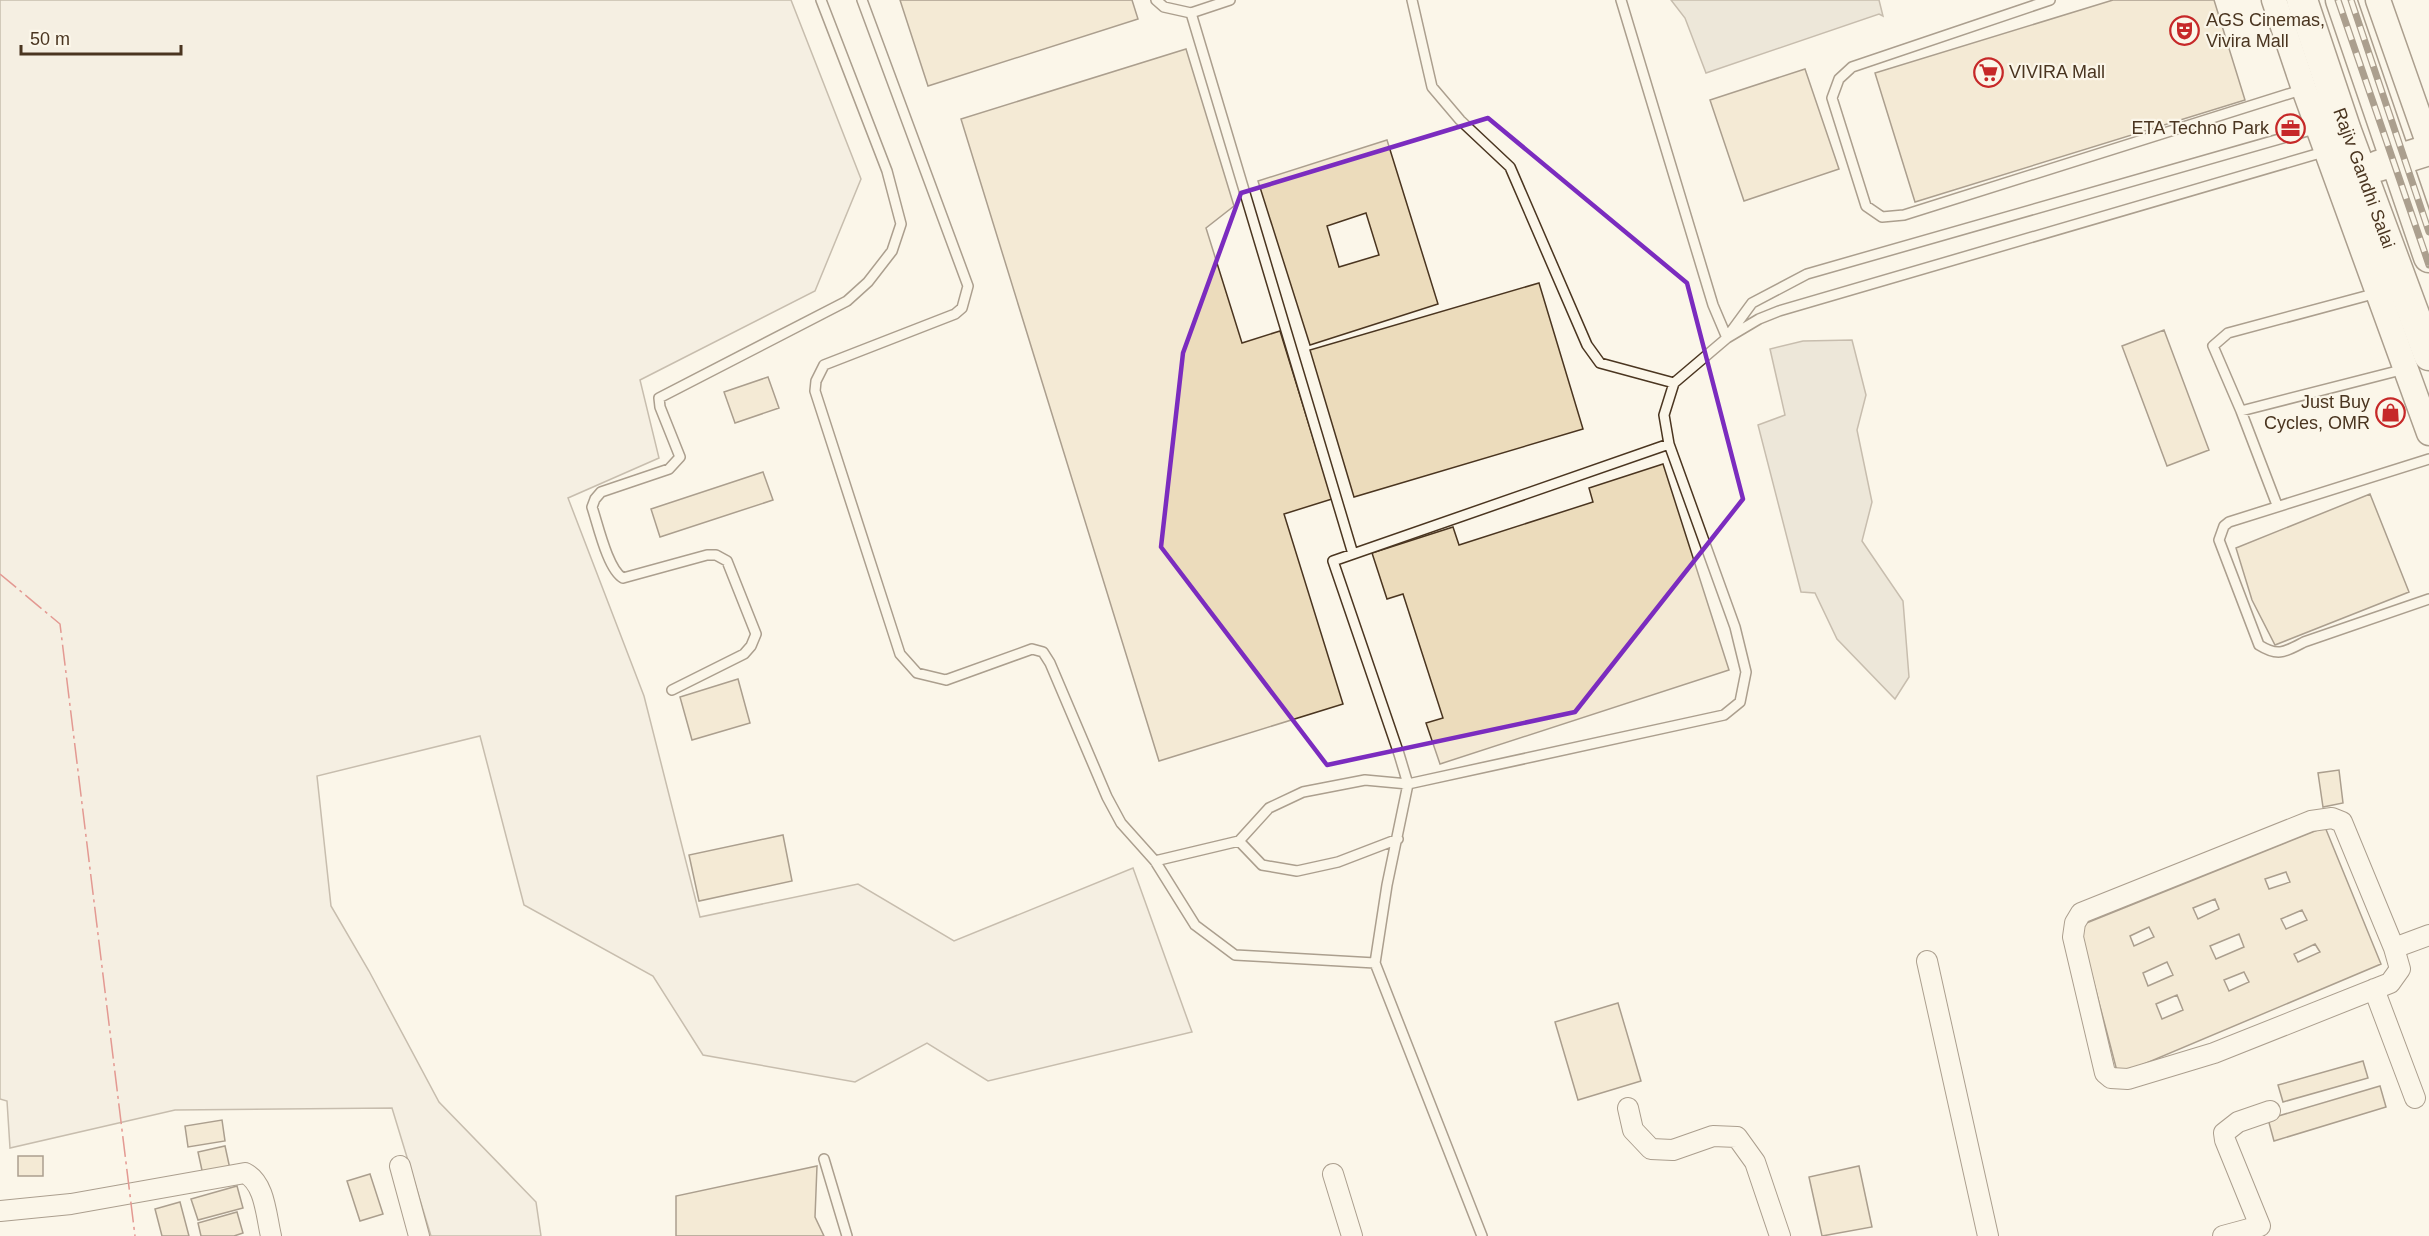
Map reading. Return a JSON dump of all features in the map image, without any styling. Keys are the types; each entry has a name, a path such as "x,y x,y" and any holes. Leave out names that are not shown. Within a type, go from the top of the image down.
{"main road":[{"name":"Rajiv Gandhi Salai","path":"2302,0 2335,136 2361,171 2389,245 2417,362"},
{"name":"Rajiv Gandhi Salai","path":"2341,0 2396,161 2426,240"},
{"path":"2361,171 2396,161 2429,147"},
{"path":"2389,245 2426,240"}],"street":[{"path":"2274,0 2304,88 2335,136 2377,293 2417,362 2429,433"},
{"path":"2378,0 2429,147"},
{"path":"2332,818 2342,822 2394,948 2400,969 2390,983 2214,1053 2128,1079 2111,1078 2104,1074 2073,937 2075,923 2081,913 2311,821 2332,818"},
{"path":"2394,948 2429,935"},
{"path":"1927,961 1988,1236"},
{"path":"2374,989 2415,1098"},
{"path":"1628,1108 1632,1130 1652,1149 1673,1150 1713,1136 1737,1137 1755,1162 1780,1236"},
{"path":"2223,1236 2262,1231 2225,1140 2224,1132 2238,1122 2270,1111"},
{"path":"400,1166 419,1236"},
{"path":"0,1211 71,1204 245,1173 259,1185 271,1236"},
{"path":"1334,1174 1352,1236"}],"lane":[{"path":"672,690 744,654 751,646 756,634 727,561 716,555 707,555 624,578 618,575 612,565 592,507 595,499 601,492 669,469 680,457 660,407 659,398 847,301 868,282 892,251 901,224 887,171 820,0"},
{"path":"862,0 968,286 962,308 955,314 824,365 816,381 815,391 900,654 917,673 946,680 1032,649 1043,652 1050,663 1107,797 1121,823 1155,861 1195,926 1235,955 1375,963"},
{"path":"1156,0 1164,7 1191,13 1230,0"},
{"path":"1412,0 1432,87 1460,120 1510,167 1587,345 1600,363 1674,383"},
{"path":"1621,0 1713,305 1727,338"},
{"path":"2050,0 1852,67 1839,80 1832,98 1866,206 1882,218 1904,214 2304,88"},
{"path":"1191,13 1353,554"},
{"path":"1155,861 1239,841 1269,808 1304,792 1365,780 1408,784 1724,715 1740,702 1746,672 1735,627 1669,444 1664,415 1674,383 1727,338 1759,319 1779,311 2335,136"},
{"path":"1727,338 1752,303 1807,274 2335,136"},
{"path":"2277,505 2213,346 2228,333 2377,293"},
{"path":"2241,411 2417,362"},
{"path":"1482,1236 1375,963 1387,885 1408,784 1400,754 1333,561 1669,444"},
{"path":"2429,459 2229,522 2224,526 2219,540 2259,645 2271,653 2286,652 2304,642 2429,599"},
{"path":"1239,841 1262,865 1298,871 1338,862 1398,839"},
{"path":"825,1159 847,1236"}],"highlighted area":[{"path":"1488,118 1687,283 1743,499 1575,712 1327,765 1161,547 1183,353 1241,193"}],"shaded area":[{"path":"0,0 791,0 861,179 815,291 640,380 659,458 568,498 644,696 700,917 858,884 954,941 1133,868 1192,1032 988,1081 927,1043 855,1082 703,1055 653,976 524,905 480,736 317,776 331,906 369,971 439,1102 536,1202 541,1236 431,1236 392,1108 175,1110 10,1148 7,1101 0,1099"},
{"path":"1671,0 1879,0 1883,16 1879,14 1706,73 1685,18"},
{"path":"1852,340 1866,395 1857,430 1872,502 1862,541 1903,601 1909,677 1895,699 1837,639 1815,593 1801,592 1758,425 1785,415 1770,349 1803,341"}],"building":[{"path":"900,0 1132,0 1138,19 928,86"},
{"path":"2113,0 2214,0 2245,100 1915,202 1875,73"},
{"path":"1186,49 1234,206 1206,228 1242,343 1280,331 1332,499 1284,514 1343,704 1159,761 961,119"},
{"path":"1805,69 1839,169 1744,201 1710,100"},
{"path":"1387,140 1438,304 1310,345 1258,181","holes":["1366,213 1379,255 1339,267 1327,226"]},
{"path":"1539,283 1583,429 1354,497 1310,350"},
{"path":"2164,330 2209,450 2167,466 2122,346"},
{"path":"768,377 779,408 735,423 724,392"},
{"path":"1663,464 1729,670 1440,764 1426,723 1443,718 1403,594 1387,599 1372,553 1453,527 1459,545 1593,502 1589,488"},
{"path":"763,472 773,500 660,537 651,509"},
{"path":"2370,494 2409,592 2275,645 2252,600 2236,548"},
{"path":"738,679 750,723 692,740 680,697"},
{"path":"2339,770 2343,803 2323,807 2318,773"},
{"path":"2325,827 2381,964 2118,1075 2079,926","holes":["2286,872 2290,882 2269,889 2265,879","2215,899 2219,909 2198,919 2193,908","2302,910 2307,920 2286,929 2281,919","2149,927 2154,937 2134,946 2130,936","2239,934 2244,947 2216,959 2210,946","2315,944 2320,952 2298,962 2294,954","2167,962 2173,975 2148,986 2143,973","2244,972 2249,982 2229,991 2224,980","2177,995 2183,1010 2162,1019 2156,1004"]},
{"path":"783,835 792,881 699,901 689,855"},
{"path":"1618,1003 1641,1081 1578,1100 1555,1022"},
{"path":"2363,1061 2368,1078 2283,1102 2278,1085"},
{"path":"2380,1086 2386,1107 2274,1141 2268,1119"},
{"path":"222,1120 225,1141 188,1147 185,1126"},
{"path":"225,1146 230,1169 203,1175 198,1152"},
{"path":"18,1156 43,1156 43,1176 18,1176"},
{"path":"817,1166 815,1217 824,1236 676,1236 676,1196"},
{"path":"1859,1166 1872,1227 1822,1236 1809,1177"},
{"path":"370,1174 383,1214 360,1221 347,1181"},
{"path":"237,1186 243,1208 198,1220 191,1199"},
{"path":"180,1202 189,1236 162,1236 155,1209"},
{"path":"237,1212 243,1233 234,1236 201,1236 198,1223"}],"railway":[{"path":"2338,0 2429,265"},
{"path":"2351,0 2429,232"}],"power":[{"path":"0,574 60,624 135,1236"}],"place":[{"name":"AGS Cinemas, Vivira Mall","path":"2185,30"},
{"name":"VIVIRA Mall","path":"1988,72"},
{"name":"ETA Techno Park","path":"2290,128"},
{"name":"Just Buy Cycles, OMR","path":"2391,412"}]}
